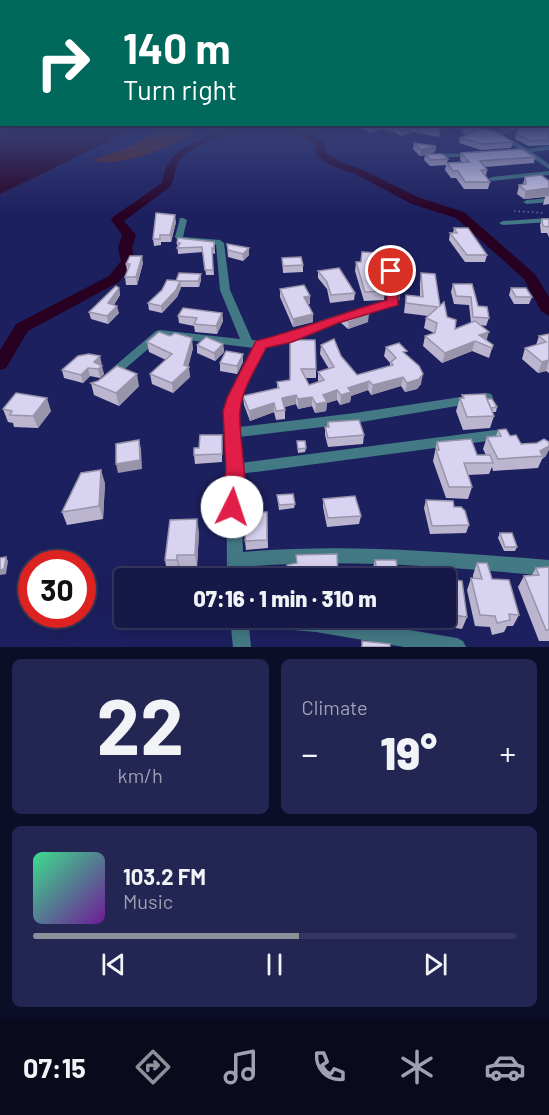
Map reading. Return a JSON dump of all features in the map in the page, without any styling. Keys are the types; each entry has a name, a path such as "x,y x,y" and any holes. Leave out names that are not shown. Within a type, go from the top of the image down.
{"street":[{"path":"531,154 549,167"},
{"path":"425,157 482,155"},
{"path":"492,179 549,173"},
{"path":"527,202 549,200"},
{"path":"183,220 179,237 220,243 225,290 254,343 232,411 235,469 232,507 234,568"},
{"path":"503,223 549,220"},
{"path":"104,381 160,333 254,343 287,339 333,320 393,302 391,271"},
{"path":"232,433 355,418 488,397"},
{"path":"235,469 495,435"},
{"path":"234,560 316,553 369,554 549,568"},
{"path":"240,628 242,647"},
{"path":"345,628 457,647"}],"path":[{"path":"514,211 549,214"}],"shaded area":[{"path":"0,154 82,154 0,194"},
{"path":"110,154 148,154 112,162 93,160"}],"building":[{"path":"425,154 442,154 448,159 431,160"},
{"path":"462,154 530,154 535,157 480,161 487,170 481,170 490,182 465,182 458,171 453,171 447,163 469,162"},
{"path":"541,175 549,181 549,188 526,191 519,185 526,184 525,177"},
{"path":"156,213 175,215 170,235 160,235 160,239 153,239"},
{"path":"542,219 549,219 549,227 543,226"},
{"path":"454,228 468,228 487,255 467,255 450,233 457,233"},
{"path":"178,238 214,242 213,270 205,270 202,247 177,248 180,243 177,243"},
{"path":"227,244 249,248 243,254 228,250"},
{"path":"362,252 377,253 376,261 381,261 386,272 385,291 365,292 356,262 361,262"},
{"path":"130,256 142,256 136,277 125,277 130,264 126,264"},
{"path":"301,257 303,265 283,266 282,258"},
{"path":"339,268 355,293 331,295 327,282 318,271"},
{"path":"179,273 201,274 198,281 176,281"},
{"path":"421,273 435,274 440,306 444,302 447,317 456,320 455,329 475,321 489,332 479,335 493,345 492,348 475,341 445,353 425,336 435,333 437,323 426,318 438,307 406,303 406,295 423,297"},
{"path":"167,280 180,281 176,290 161,306 148,303 162,290"},
{"path":"453,284 472,284 478,306 487,307 489,318 473,317 471,297 456,296"},
{"path":"304,285 310,296 304,297 313,314 293,319 280,289"},
{"path":"116,286 119,288 108,303 117,306 107,316 89,312"},
{"path":"511,288 526,288 532,297 516,297"},
{"path":"183,308 222,313 216,326 194,324 197,318 178,316"},
{"path":"365,309 369,314 349,322 342,315"},
{"path":"159,332 170,336 175,333 192,338 184,365 189,367 172,383 150,374 172,354 147,342"},
{"path":"549,334 549,360 542,362 525,348 546,342 539,336"},
{"path":"206,337 223,344 214,353 197,345"},
{"path":"334,339 341,356 357,375 393,365 391,362 396,358 386,347 399,343 407,351 403,352 419,366 423,374 419,379 407,383 403,377 373,385 369,381 348,388 351,392 341,395 337,390 323,395 327,402 316,404 312,397 298,399 296,395 282,398 285,410 276,411 274,403 249,411 243,396 279,388 277,382 290,380 290,340 315,340 316,369 301,369 309,385 324,380 318,372 334,367 321,345"},
{"path":"226,351 243,354 237,366 220,363"},
{"path":"89,354 100,356 94,362 102,366 98,369 88,368 81,375 62,370 78,356"},
{"path":"117,366 137,374 116,393 91,383 98,381"},
{"path":"16,393 47,398 33,416 10,415 12,411 3,409"},
{"path":"485,394 494,416 467,417 460,398 464,398 462,395"},
{"path":"487,399 492,399 497,407 491,408"},
{"path":"359,420 364,435 328,438 325,427 329,427 328,422"},
{"path":"506,429 510,436 516,435 521,444 537,443 544,439 549,442 549,446 540,451 543,456 498,459 487,437 501,436 498,430"},
{"path":"200,435 222,435 222,454 194,455 194,448 199,448"},
{"path":"471,439 477,455 490,455 493,463 464,463 472,487 449,487 436,450 439,450 437,442"},
{"path":"139,440 140,460 116,464 116,444"},
{"path":"297,441 305,441 306,448 298,449"},
{"path":"101,470 99,506 62,512 81,473"},
{"path":"293,494 295,504 279,505 277,495"},
{"path":"355,496 361,516 328,518 323,499"},
{"path":"426,500 453,501 454,507 461,507 465,511 469,525 432,526"},
{"path":"246,512 267,512 267,540 245,541"},
{"path":"197,519 195,555 177,555 177,560 165,560 170,520"},
{"path":"500,533 512,533 517,547 505,547"},
{"path":"337,554 338,568 287,568 287,565 297,563 296,555"},
{"path":"6,557 4,569 0,570 0,558"},
{"path":"375,560 396,560 397,568 376,568"},
{"path":"477,563 487,563 492,579 509,580 519,615 509,614 510,620 497,623 495,616 480,615 471,578 482,579"},
{"path":"549,567 549,630 546,630 524,576 539,575 536,568"},
{"path":"456,580 462,581 467,617 456,615"},
{"path":"362,641 390,644 390,647 362,647"}],"waterway":[{"path":"0,364 22,328 114,279 128,261 125,248 129,235 117,220 167,184 170,169 179,154"},
{"path":"322,154 334,163 359,172 416,201 460,215 530,277 549,311"}],"route":[{"path":"232,507 235,469 232,411 241,383 261,345 287,339 358,311 390,304 395,299 391,271"}]}
